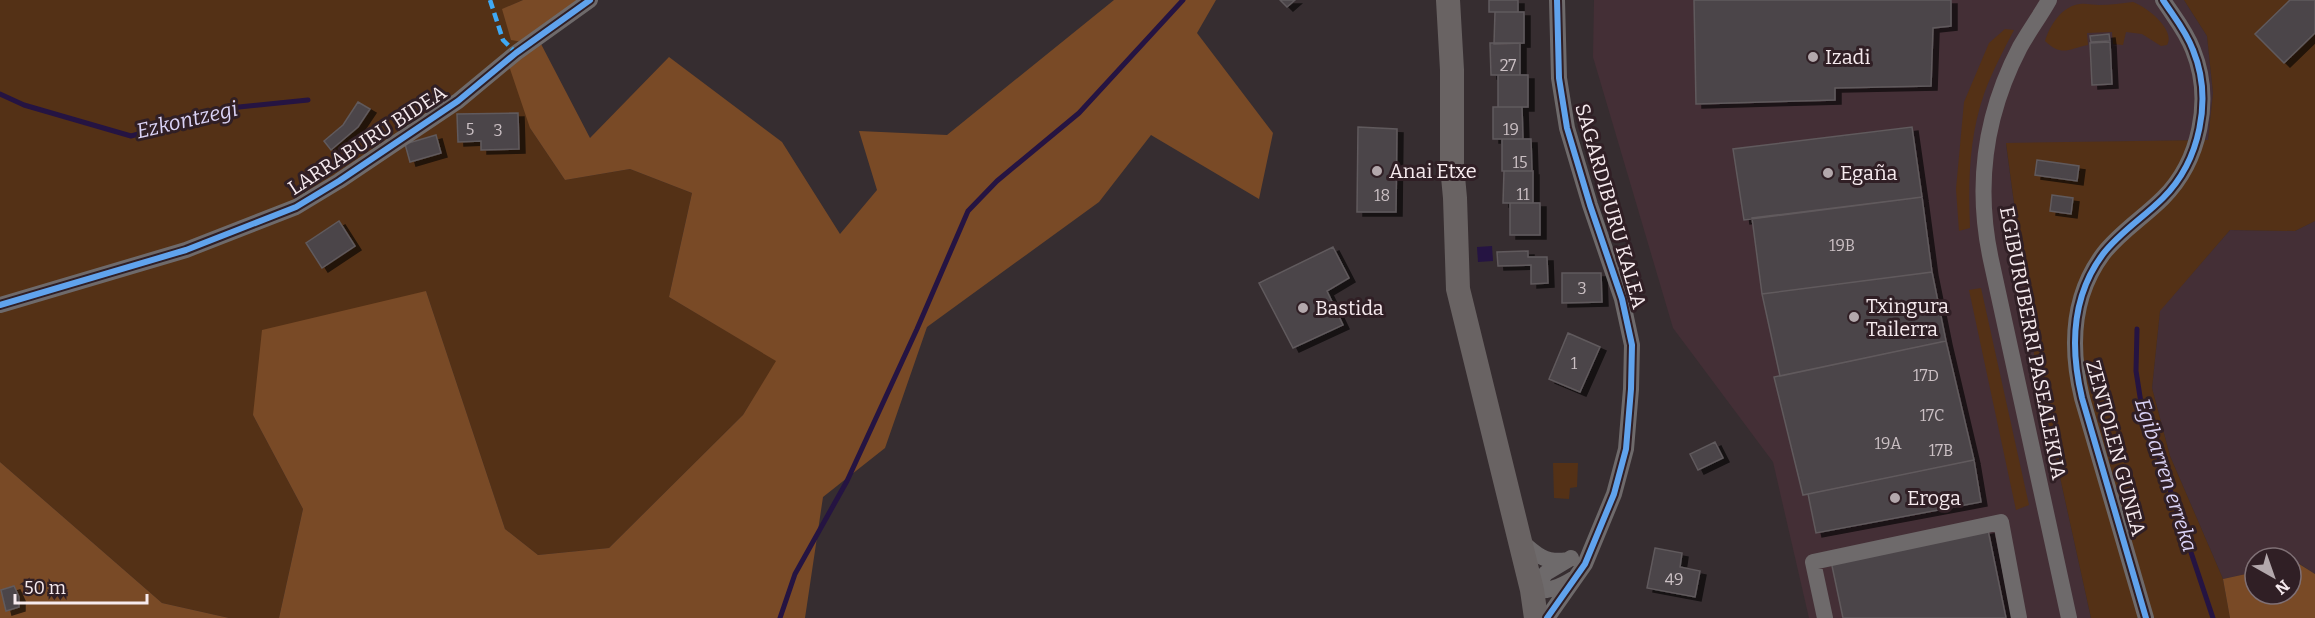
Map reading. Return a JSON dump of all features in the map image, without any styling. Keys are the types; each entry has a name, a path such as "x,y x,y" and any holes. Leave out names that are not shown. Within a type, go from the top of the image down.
{"street":[{"name":"LARRABURU BIDEA","path":"0,305 186,250 296,207 458,101 516,53 590,0"},
{"path":"1449,0 1452,166 1458,289 1532,590 1536,618"},
{"name":"SAGARDIBURU KALEA","path":"1547,618 1584,551 1597,536 1614,494 1626,449 1632,345 1622,299 1567,128 1559,78 1557,0"},
{"name":"EGIBURUBERRI PASEALEKUA","path":"2056,0 2045,7 2008,72 1992,116 1983,168 1983,215 2069,618"},
{"name":"ZENTOLEN GUNEA","path":"2146,618 2082,398 2076,371 2074,344 2076,318 2082,298 2090,276 2102,256 2117,238 2157,204 2177,182 2195,147 2202,109 2202,86 2198,64 2187,36 2167,5 2157,0"},
{"path":"1825,618 1813,562 2001,522 2019,618"},
{"path":"1520,540 1534,553 1548,560 1564,561 1576,565"},
{"name":"SAGARDIBURU KALEA","path":"1532,590 1546,573 1576,565"}],"shaded area":[{"path":"0,0 523,0 503,9 541,44 530,128 565,180 630,169 692,193 669,297 777,361 743,415 609,548 538,555 505,529 426,291 253,415 303,509 279,618 229,618 162,603 0,462"},
{"path":"523,0 592,0 523,42 511,40 502,9"},
{"path":"1114,0 1216,0 1197,33 1273,133 1259,199 1151,135 1099,202 927,327 885,448 823,497 805,618 279,618 303,509 253,415 262,330 426,291 505,529 538,555 609,548 743,415 776,361 669,297 692,193 630,169 565,180 530,128 508,63 541,44 590,138 669,57 782,142 840,234 877,190 859,131 947,135"},
{"path":"1594,0 2184,0 2207,36 2213,93 2208,140 2006,144 2036,368 2091,618 1809,618 1773,462 1673,328 1593,57"},
{"path":"2184,0 2315,0 2315,221 2295,231 2230,230 2160,311 2152,388 2170,456 2223,579 2230,618 2091,618 2036,368 2006,143 2208,140 2213,93 2207,36"},
{"path":"2133,2 2152,14 2164,26 2169,39 2167,45 2161,46 2142,34 2126,32 2123,45 2113,44 2112,32 2087,33 2088,45 2065,50 2056,49 2045,41 2058,17 2068,8 2082,4 2103,5"},
{"path":"2005,29 2014,30 1987,86 1972,143 1970,228 1959,231 1956,189 1964,102 1989,43"},
{"path":"2315,221 2315,574 2303,566 2303,546 2243,546 2243,575 2223,579 2170,456 2152,388 2160,310 2230,230 2295,231"},
{"path":"1492,246 1493,261 1478,262 1477,247"},
{"path":"1981,288 2029,505 2016,510 1969,290"},
{"path":"0,462 162,603 229,618 0,618"},
{"path":"1553,463 1578,463 1577,487 1570,488 1569,499 1554,498"},
{"path":"2303,566 2315,574 2315,618 2230,618 2223,579 2243,575 2243,606 2303,606"}],"building":[{"path":"1280,0 1295,0 1287,7"},
{"path":"1489,0 1518,0 1518,12 1489,12"},
{"name":"Izadi","path":"1694,0 1951,0 1951,26 1933,28 1931,86 1835,88 1835,100 1696,104"},
{"path":"2290,0 2315,0 2315,33 2284,63 2255,34"},
{"path":"1495,12 1524,12 1524,43 1494,44"},
{"path":"2109,34 2110,41 2091,42 2090,36"},
{"path":"2110,42 2112,84 2092,85 2090,43"},
{"path":"1490,43 1520,43 1520,75 1491,75"},
{"path":"1498,75 1528,75 1528,107 1498,107"},
{"path":"358,102 370,109 358,127 331,150 324,141 343,125"},
{"path":"409,107 412,114 398,122 394,115"},
{"path":"1493,107 1522,107 1523,139 1493,139"},
{"path":"518,113 519,149 481,150 481,141 458,142 457,114"},
{"name":"Anai Etxe","path":"1358,127 1397,129 1396,212 1357,212"},
{"name":"Egaña","path":"1912,127 1922,197 1744,220 1733,149"},
{"path":"436,135 441,153 410,162 405,144"},
{"path":"1502,139 1531,139 1532,171 1502,171"},
{"path":"2037,160 2079,166 2077,181 2035,175"},
{"path":"1504,171 1533,171 1533,203 1503,203"},
{"path":"2052,195 2073,198 2071,214 2050,211"},
{"path":"1922,197 1932,272 1762,294 1752,218"},
{"path":"1510,203 1540,203 1540,235 1510,235"},
{"path":"339,221 355,246 322,268 306,243"},
{"name":"Bastida","path":"1333,247 1349,278 1327,291 1343,325 1293,348 1259,283"},
{"path":"1528,251 1528,257 1547,257 1548,283 1531,284 1531,265 1498,266 1497,252"},
{"name":"Txingura Tailerra","path":"1932,272 1946,341 1780,376 1762,294"},
{"path":"1562,273 1601,273 1602,302 1562,303"},
{"path":"1568,333 1600,347 1580,392 1549,379"},
{"path":"1946,341 1974,460 1803,495 1774,377"},
{"path":"1715,442 1723,458 1698,470 1690,454"},
{"name":"Eroga","path":"1974,460 1981,502 1816,533 1808,494"},
{"path":"1988,530 2006,618 1843,618 1831,561"},
{"path":"1655,548 1682,553 1680,567 1700,571 1695,597 1647,588"},
{"path":"14,586 19,597 19,607 6,611 1,590"}],"waterway":[{"path":"780,618 795,574 847,481 968,211 997,181 1079,113 1183,0"},
{"name":"Ezkontzegi","path":"0,94 24,105 131,136 239,107 308,100"},
{"name":"Egibarren erreka","path":"2137,329 2136,371 2141,403 2213,618"}],"marked path":[{"path":"490,0 503,40 516,53"}],"cycle path":[{"path":"0,305 186,250 296,207 458,101 516,53 590,0"},
{"path":"1547,618 1585,564 1614,494 1626,449 1632,345 1622,299 1567,128 1559,78 1557,0"},
{"path":"2146,618 2082,398 2075,342 2079,305 2092,270 2110,246 2163,198 2176,183 2194,148 2202,109 2199,69 2187,37 2163,0"}],"place":[{"name":"Izadi","path":"1813,57"},
{"name":"Anai Etxe","path":"1377,171"},
{"name":"Egaña","path":"1828,173"},
{"name":"Bastida","path":"1303,308"},
{"name":"Txingura Tailerra","path":"1854,317"},
{"name":"Eroga","path":"1895,498"}]}
